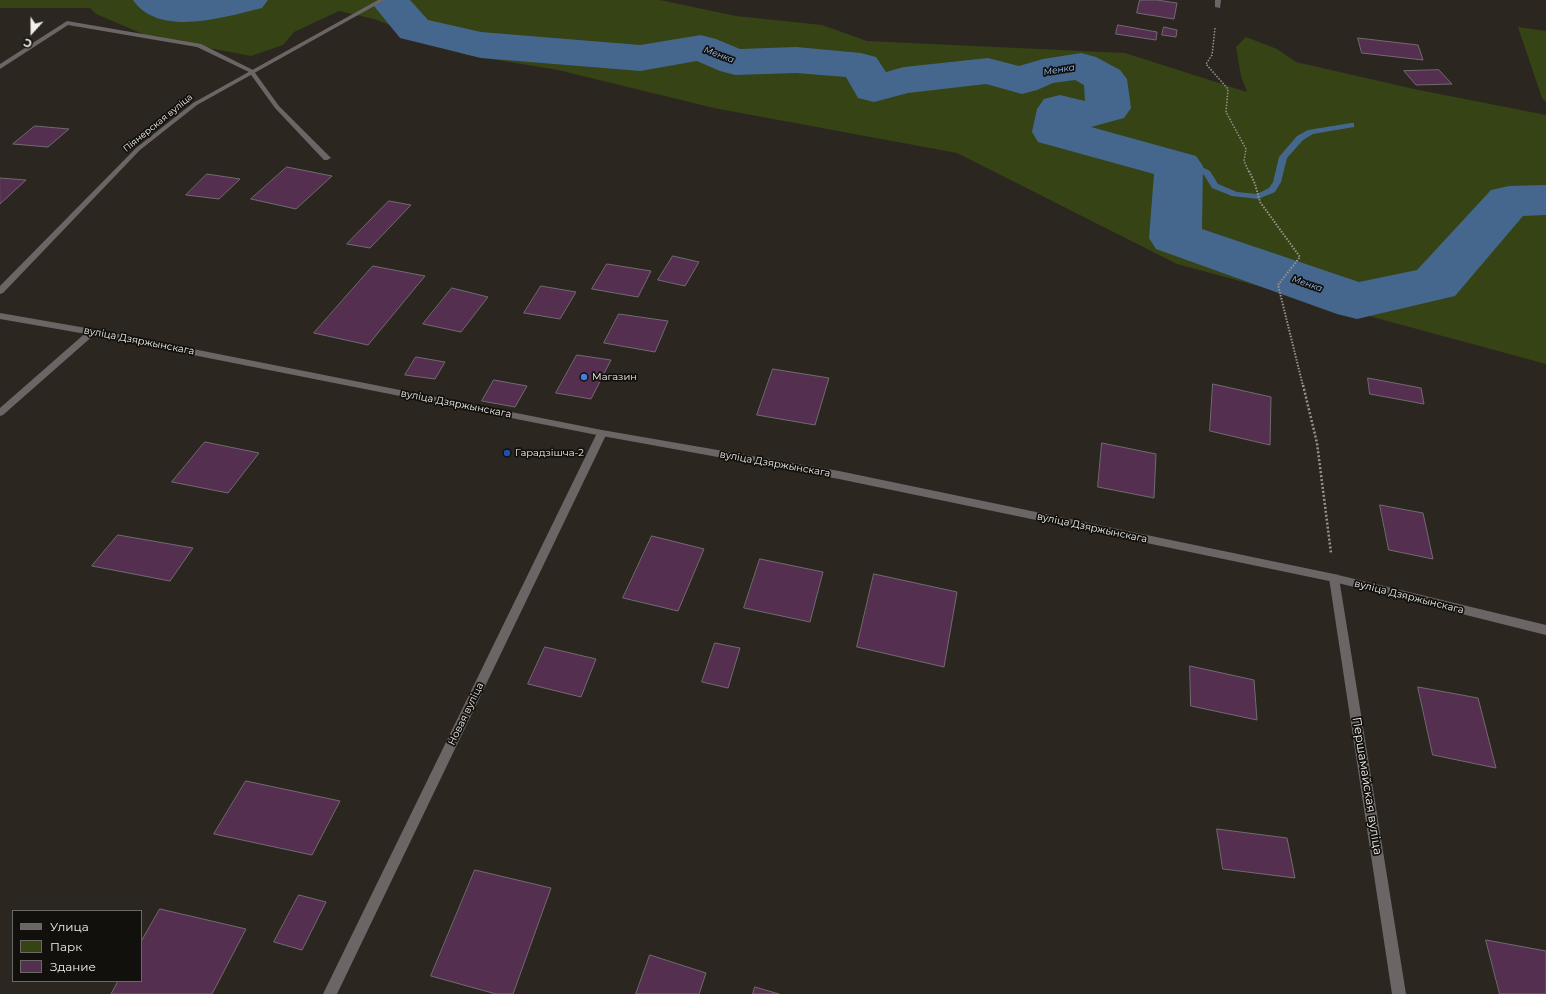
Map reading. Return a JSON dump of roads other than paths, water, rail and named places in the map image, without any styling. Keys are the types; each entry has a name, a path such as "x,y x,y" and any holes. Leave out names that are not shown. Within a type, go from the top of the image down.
{"street":[{"name":"Піянерская вуліца","path":"0,291 138,150 194,104 251,71 382,0"},
{"path":"1218,0 1218,7"},
{"path":"0,67 67,23 199,46 251,71 277,107 327,158"},
{"name":"вуліца Дзяржынскага","path":"0,316 92,332 602,433 839,475 1334,578 1546,630"},
{"path":"0,413 92,332"},
{"name":"Новая вуліца","path":"330,994 602,433"},
{"name":"Першамайская вуліца","path":"1334,578 1399,994"}],"waterway":[{"name":"Менка","path":"153,0 170,10 210,8 248,0"},
{"name":"Менка","path":"394,6 414,29 481,45 640,58 701,48 735,62 796,60 861,66 874,89 904,80 988,71 1022,81 1043,72 1081,66 1105,79 1108,108 1086,115 1060,109 1055,132 1179,166 1175,238 1357,301 1435,284 1509,201 1546,200"},
{"path":"1179,166 1191,165 1207,173 1215,186 1235,194 1258,197 1272,190 1277,182 1283,157 1300,138 1311,132 1351,125"}],"place":[{"name":"Магазин","path":"584,377"},
{"name":"Гарадзішча-2","path":"507,453"}]}
